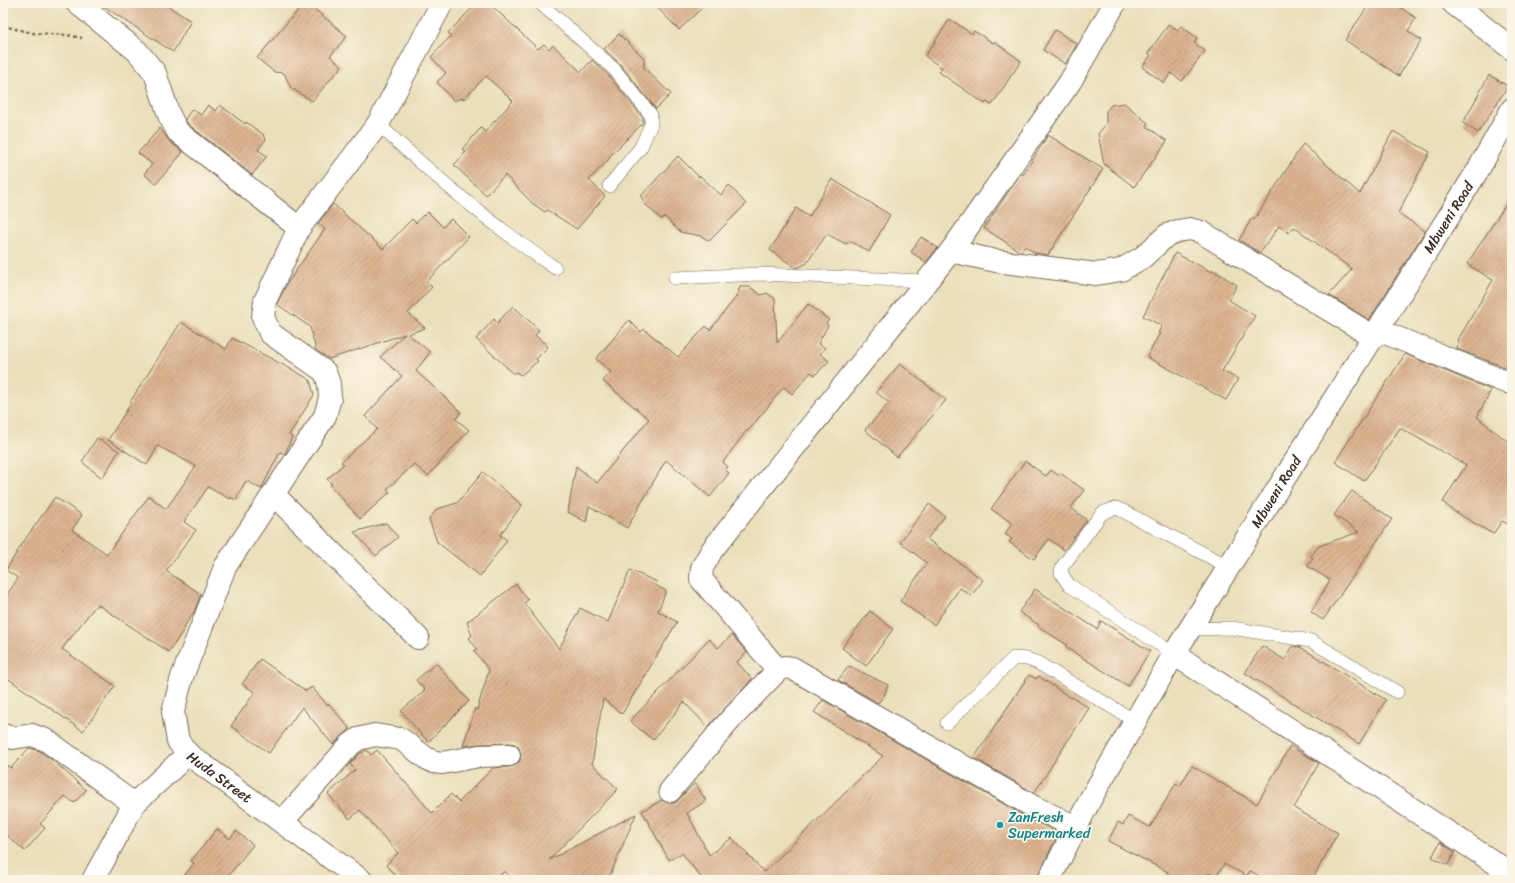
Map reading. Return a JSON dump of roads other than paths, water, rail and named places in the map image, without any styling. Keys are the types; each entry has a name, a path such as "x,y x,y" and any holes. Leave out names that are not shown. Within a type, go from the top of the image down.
{"street":[{"path":"77,3 137,51 156,73 169,115 178,132 299,228"},
{"path":"188,754 178,741 173,712 182,677 226,567 326,416 330,398 329,384 325,372 270,334 263,317 265,301 299,228 378,124 442,3"},
{"path":"778,670 701,579 702,568 712,550 951,251 1070,82 1115,3"},
{"path":"1453,3 1512,49"},
{"name":"Mbweni Road","path":"1049,880 1091,798 1174,654 1478,170 1512,109"},
{"path":"951,251 996,261 1096,274 1121,270 1143,257 1167,236 1178,231 1190,229 1201,232 1212,238 1376,334 1512,383"},
{"path":"273,494 418,638"},
{"path":"1174,654 1512,874"},
{"path":"670,791 730,720 778,670 785,667 792,668 1034,807 1076,827"},
{"path":"3,735 13,738 32,736 46,740 134,804"},
{"path":"282,822 350,745 358,739 375,735 401,739 426,758 434,762 442,763 479,756 509,755"},
{"name":"Huda Street","path":"93,880 134,804 188,754 361,880"}],"lane":[{"path":"540,3 614,69 651,115 652,124 641,147 609,186"},
{"path":"378,124 436,177 522,246 555,268"},
{"path":"675,278 760,274 925,282"},
{"path":"1174,654 1069,585 1062,573 1062,567 1102,513 1116,508 1229,567"},
{"path":"1190,629 1232,628 1312,641 1397,692"},
{"path":"947,723 1014,658 1026,659 1038,664 1135,721"}],"place":[{"name":"ZanFresh Supermarked","path":"1000,825"}]}
